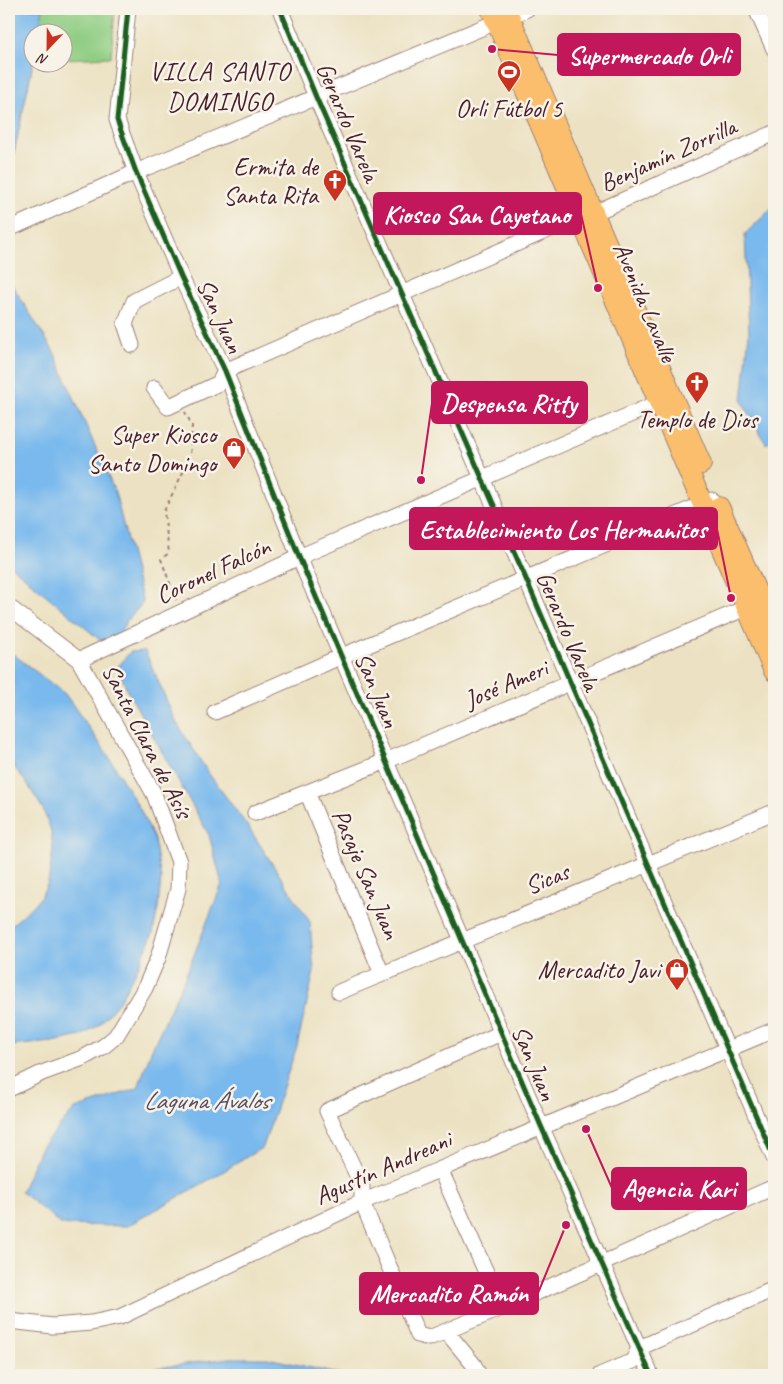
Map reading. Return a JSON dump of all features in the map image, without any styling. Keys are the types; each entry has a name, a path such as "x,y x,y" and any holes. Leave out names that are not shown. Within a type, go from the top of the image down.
{"main road":[{"name":"Avenida Lavalle","path":"506,13 665,400 709,501 761,602 774,632"},
{"name":"Avenida Lavalle","path":"761,602 774,672"}],"street":[{"name":"San Juan","path":"128,9 117,120 136,172 225,371 299,557 461,940 651,1375"},
{"name":"Gerardo Varela","path":"280,9 316,97 482,477 774,1158"},
{"path":"756,9 774,49"},
{"path":"9,229 136,172 316,97 506,13"},
{"name":"Benjamín Zorrilla","path":"180,402 219,383 225,371 774,133"},
{"path":"132,345 125,324 134,301 181,276"},
{"path":"154,388 168,407 180,402"},
{"name":"Coronel Falcón","path":"79,660 299,557 665,400"},
{"path":"215,712 342,656 709,501"},
{"name":"José Ameri","path":"255,813 386,761 761,602"},
{"name":"Santa Clara de Asís","path":"9,607 79,660 154,794 179,862 178,889 158,958 145,988 116,1036 84,1058 42,1072 9,1089"},
{"name":"Pasaje San Juan","path":"306,792 382,974"},
{"name":"Sicas","path":"339,992 774,812"},
{"name":"Agustín Andreani","path":"9,1321 53,1326 91,1323 120,1317 362,1202 774,1030"},
{"path":"501,1033 327,1111 362,1186 362,1202 418,1335 429,1338 502,1308 774,1187"},
{"path":"440,1168 502,1308"},
{"path":"600,1375 633,1361 639,1348 774,1289"},
{"path":"446,1331 474,1365 479,1375"}],"path":[{"path":"180,402 192,425 190,458 164,511 169,553 161,559 180,612"}],"green space":[{"path":"9,9 115,9 111,57 72,59 72,22 22,22 22,72 31,72 9,176"}],"water":[{"path":"9,9 43,9 41,22 22,22 22,72 31,72 9,176"},
{"path":"774,206 774,439 766,444 742,401 749,333 745,234"},
{"path":"9,280 54,352 115,492 143,603 128,619 119,635 101,641 9,564"},
{"path":"9,651 65,694 106,752 141,811 154,839 161,879 153,933 139,965 119,1002 98,1026 81,1036 53,1042 9,1046 9,927 40,898 48,883 53,850 51,831 43,809 9,760"},
{"name":"Laguna Ávalos","path":"145,651 176,722 209,774 249,828 310,922 314,972 297,1046 263,1147 127,1226 62,1225 21,1192 41,1147 75,1109 138,1088 151,1051 186,975 222,884 209,835 127,690 118,667 130,652"},
{"path":"229,1358 268,1358 343,1375 105,1375"}],"cycle path":[{"path":"128,9 117,120 136,172 181,277 225,371 299,557 541,1126 651,1375"},
{"path":"280,9 316,97 526,579 774,1158"}],"place":[{"name":"Supermercado Orli","path":"492,49"},
{"name":"Orli Fútbol 5","path":"509,93"},
{"name":"Ermita de Santa Rita","path":"335,202"},
{"name":"Kiosco San Cayetano","path":"598,288"},
{"name":"Templo de Dios","path":"697,404"},
{"name":"Super Kiosco Santo Domingo","path":"234,470"},
{"name":"Despensa Ritty","path":"421,480"},
{"name":"Establecimiento Los Hermanitos","path":"731,598"},
{"name":"Mercadito Javi","path":"677,991"},
{"name":"Agencia Kari","path":"586,1129"},
{"name":"Mercadito Ramón","path":"566,1225"}],"district":[{"name":"VILLA SANTO DOMINGO","path":"220,86"}]}
